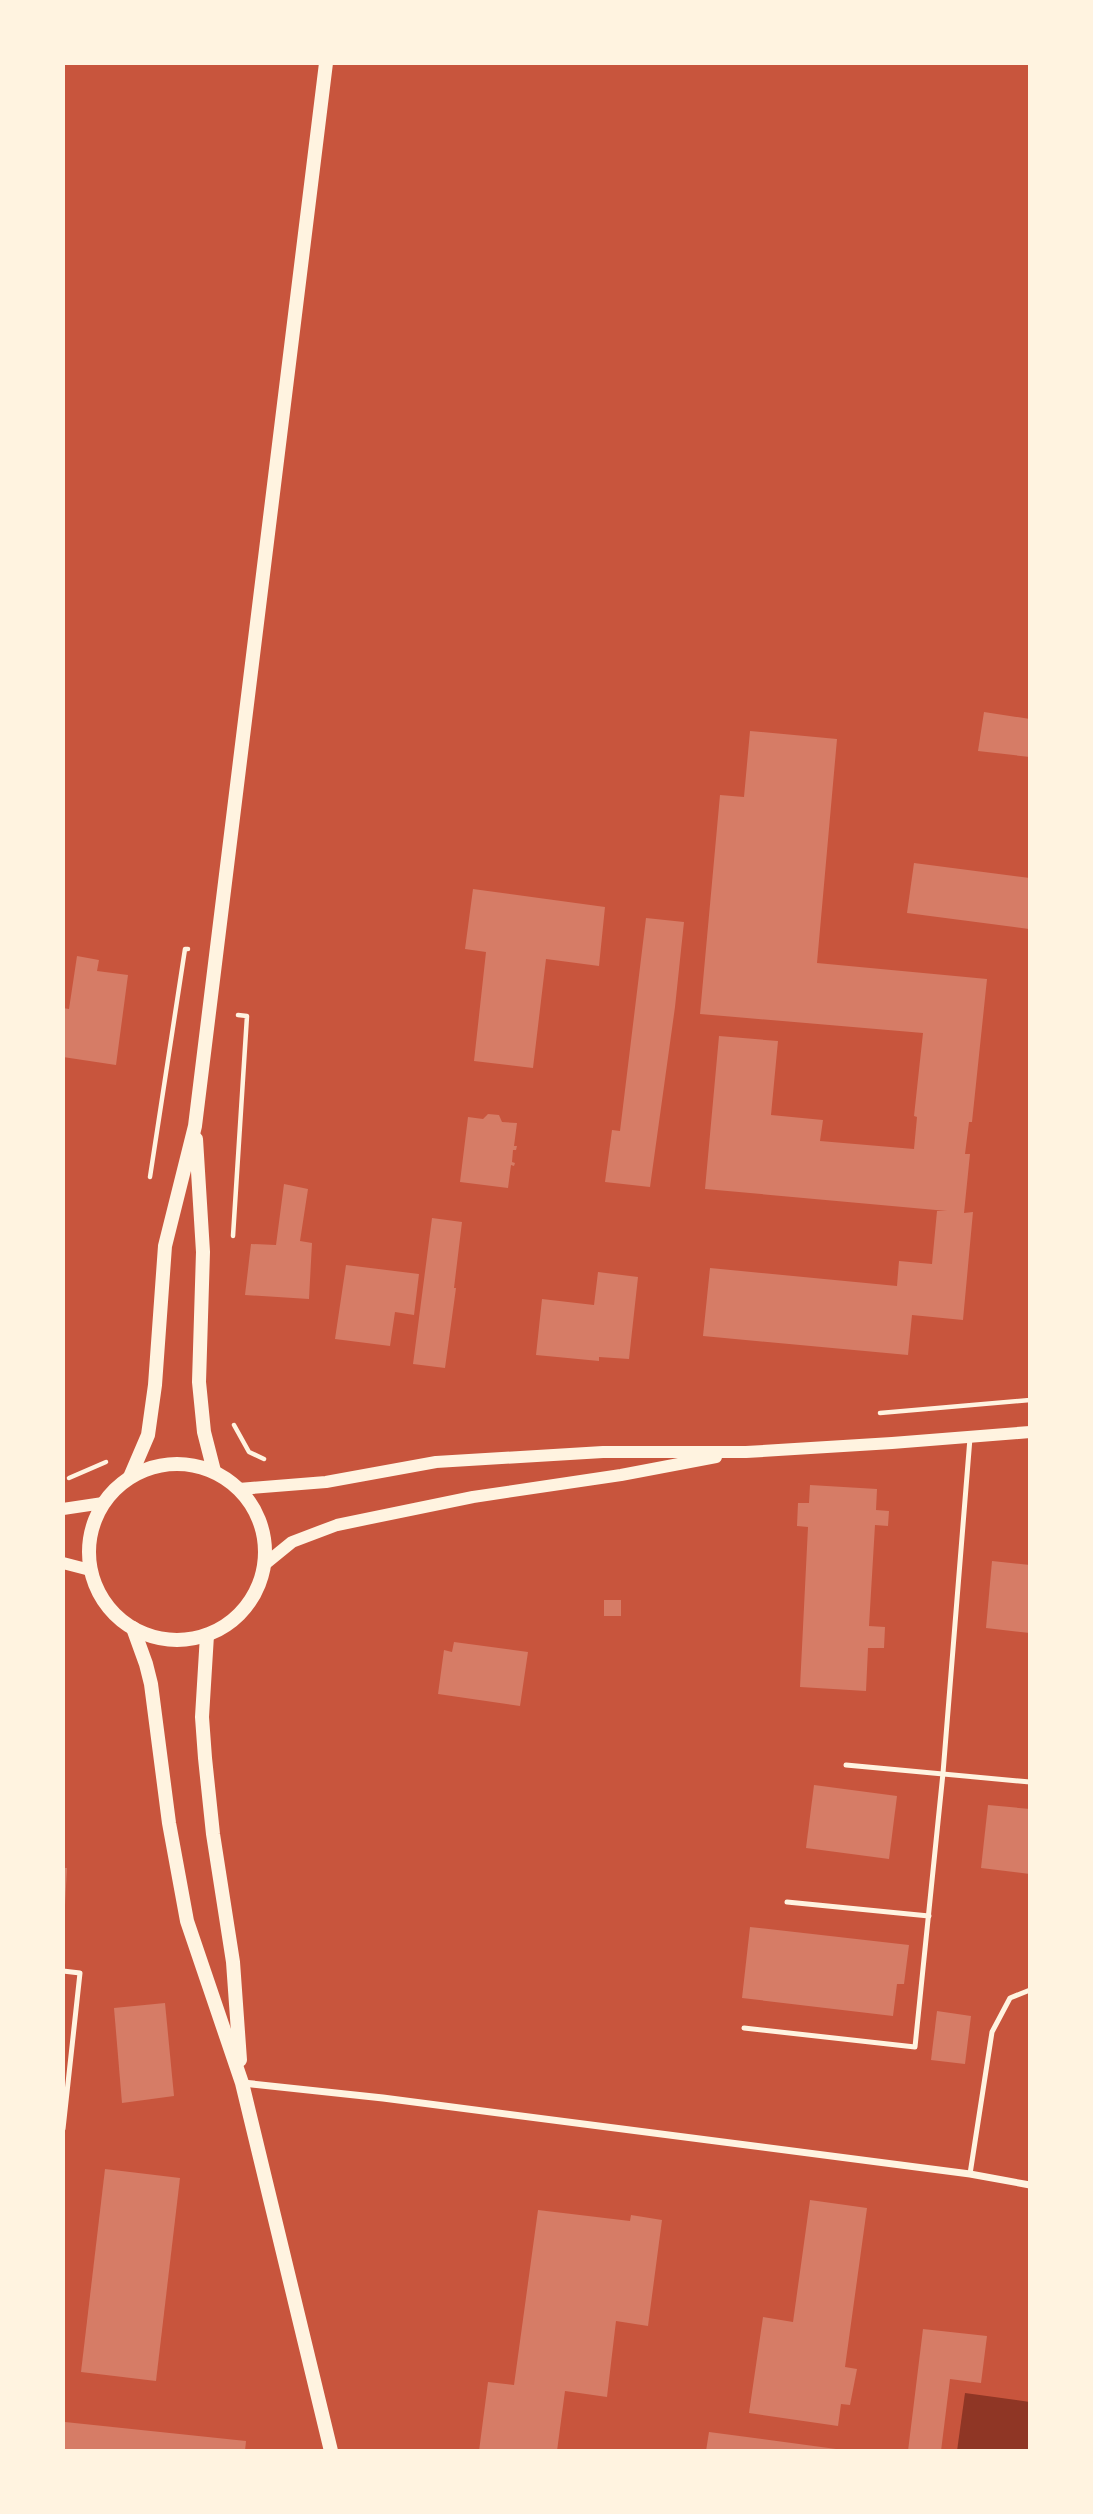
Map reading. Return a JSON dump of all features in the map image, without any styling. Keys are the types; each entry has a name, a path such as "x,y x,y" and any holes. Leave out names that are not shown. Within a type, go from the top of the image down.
{"main road":[{"path":"130,1477 148,1435 155,1385 165,1246 195,1126 326,63"},
{"path":"195,1126 203,1252 199,1382 204,1432 214,1471"},
{"path":"177,1463 214,1471 239,1489 258,1516 263,1531 265,1564 257,1591 241,1613 207,1635 194,1639 169,1640 144,1634 113,1614 99,1594 90,1570 90,1535 103,1503 130,1477 165,1464 177,1463"},
{"path":"133,1628 151,1685 169,1823 187,1921 242,2083 331,2451"},
{"path":"207,1635 202,1717 205,1758 213,1834 233,1962 242,2083"}],"street":[{"path":"239,1489 326,1482 436,1462 603,1452 746,1452 1030,1432"},
{"path":"265,1564 292,1542 337,1525 473,1497 621,1475 746,1452"},
{"path":"63,1509 103,1503"},
{"path":"63,1563 90,1570"},
{"path":"242,2083 383,2098 970,2174 1030,2185"}],"lane":[{"path":"744,2028 915,2047 943,1773 970,1438"},
{"path":"846,1765 1030,1782"},
{"path":"788,1902 929,1916"},
{"path":"63,1971 80,1973 63,2129"},
{"path":"970,2174 992,2032 1010,1998 1030,1990"}],"path":[{"path":"209,1011 247,1016 233,1245"},
{"path":"878,1413 1030,1400"},
{"path":"232,1415 235,1427 249,1452 268,1461"}],"shaded area":[{"path":"965,2393 1030,2402 1030,2451 957,2451"}],"building":[{"path":"984,712 1030,719 1030,757 978,751"},
{"path":"750,731 837,739 817,963 987,979 972,1122 969,1122 965,1154 970,1154 964,1213 973,1212 963,1320 912,1315 908,1355 703,1336 710,1268 897,1286 899,1261 932,1264 937,1211 947,1211 705,1189 719,1036 778,1041 771,1115 823,1120 820,1141 914,1149 917,1117 914,1116 923,1033 700,1014 720,795 744,797"},
{"path":"914,863 1030,878 1029,929 907,913"},
{"path":"473,889 605,907 599,966 546,959 533,1068 474,1061 486,952 465,949"},
{"path":"646,918 684,922 650,1187 605,1182 612,1130 620,1131"},
{"path":"77,956 99,960 97,971 128,975 116,1065 63,1057 63,1008 69,1009"},
{"path":"488,1114 499,1115 502,1122 517,1123 514,1146 517,1146 516,1150 513,1150 512,1162 515,1163 514,1166 511,1165 508,1188 460,1182 468,1117 483,1119"},
{"path":"284,1184 308,1189 300,1241 312,1243 309,1299 245,1295 251,1244 276,1245"},
{"path":"432,1218 462,1222 445,1368 413,1364"},
{"path":"346,1265 419,1274 414,1315 395,1312 390,1346 335,1339"},
{"path":"598,1272 638,1277 629,1359 599,1357 599,1361 536,1355 542,1299 594,1305"},
{"path":"810,1485 877,1489 876,1510 889,1511 888,1526 875,1525 869,1626 885,1627 884,1648 868,1648 866,1691 800,1687 808,1527 797,1526 798,1503 809,1503"},
{"path":"992,1561 1030,1565 1030,1633 986,1628"},
{"path":"604,1600 621,1600 621,1616 604,1616"},
{"path":"454,1642 528,1652 520,1706 438,1694 444,1650 452,1652"},
{"path":"814,1785 897,1796 889,1859 806,1848"},
{"path":"988,1805 1030,1809 1030,1874 981,1868"},
{"path":"63,1868 67,1868 65,1905 63,1905"},
{"path":"750,1927 909,1945 904,1984 897,1984 893,2016 742,1998"},
{"path":"165,2003 174,2096 122,2103 114,2008"},
{"path":"937,2011 971,2016 965,2064 931,2060"},
{"path":"105,2169 180,2178 156,2381 81,2372"},
{"path":"810,2200 867,2208 845,2367 857,2369 850,2405 841,2404 838,2426 749,2413 763,2317 793,2322"},
{"path":"538,2210 630,2221 631,2215 662,2220 648,2326 616,2321 607,2397 565,2391 557,2451 479,2451 488,2382 514,2385"},
{"path":"923,2329 987,2336 981,2383 950,2379 941,2451 908,2451"},
{"path":"65,2422 246,2441 245,2451 63,2451"},
{"path":"709,2432 836,2449 836,2451 706,2451"}]}
